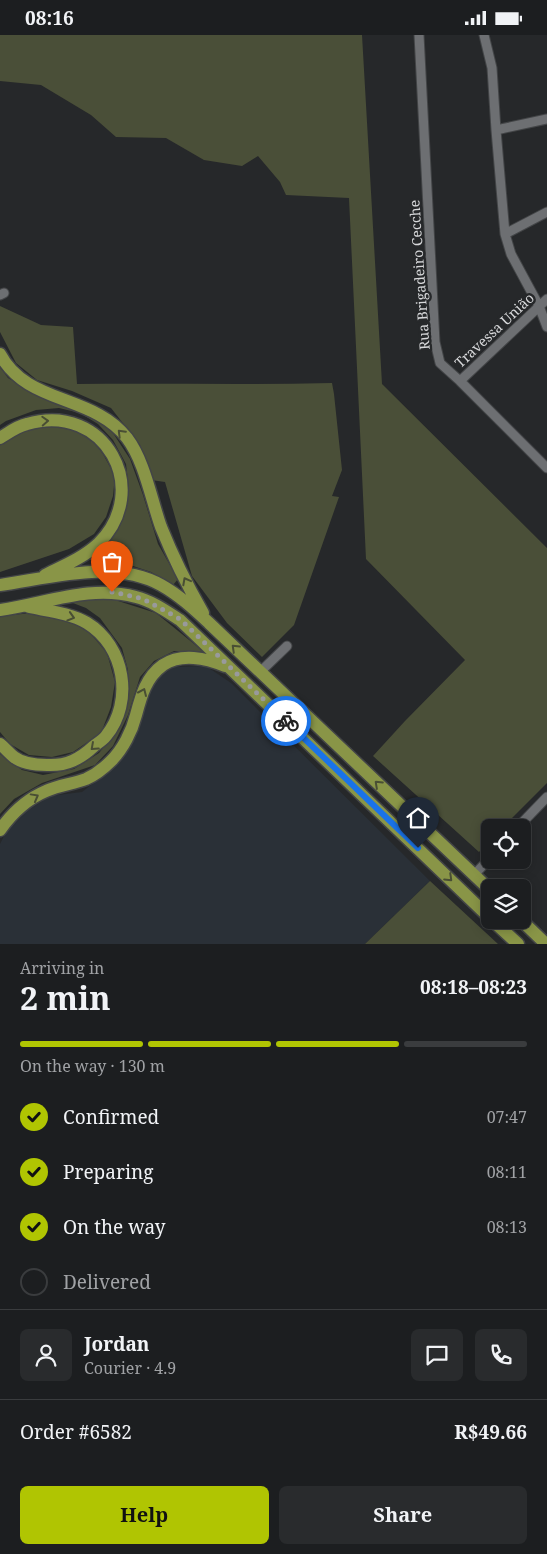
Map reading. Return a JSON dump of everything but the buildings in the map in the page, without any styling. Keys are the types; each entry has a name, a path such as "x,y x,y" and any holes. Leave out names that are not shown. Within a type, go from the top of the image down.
{"main road":[{"path":"0,354 16,375 26,383 48,395 93,411 112,424 127,438 137,457 161,526 179,568 209,623"},
{"path":"0,438 25,424 36,422 61,420 79,425 95,434 109,448 120,476 120,499 114,521 98,544 82,557 36,580"},
{"path":"0,585 87,572 121,573 144,578 162,585 209,623 481,882"},
{"path":"0,610 84,593 112,592 136,597 158,606 180,619 481,909"},
{"path":"0,744 15,758 29,764 65,764 85,755 106,736 116,718 121,702 122,677 120,665 116,653 97,629 86,622 70,616 24,606"},
{"path":"0,830 9,817 27,801 45,791 86,779 96,774 119,753 136,716 143,689 155,671 163,665 173,660 193,658 214,661 233,670"},
{"path":"502,929 518,944"},
{"path":"530,929 546,944"}],"street":[{"name":"Rua Brigadeiro Cecche","path":"419,35 435,341 440,363 547,468"},
{"path":"484,35 492,67 505,234 511,254 539,306 547,327"},
{"path":"496,130 547,119"},
{"path":"505,234 547,213"},
{"name":"Travessa União","path":"460,381 547,299"},
{"path":"260,672 287,646"},
{"path":"526,819 547,797"},
{"path":"474,875 481,868"}],"shaded area":[{"path":"206,666 231,683 430,881 365,944 0,944 0,844 5,834 27,811 50,796 82,792 120,762 134,737 152,683 173,667"}],"green space":[{"path":"0,35 362,35 382,384 547,548 547,783 511,819 481,819 481,850 479,852 373,756 465,660 366,559 349,198 286,195 280,182 258,156 242,166 204,160 166,138 116,137 91,115 41,85 0,81"},
{"path":"0,306 41,325 73,327 77,384 332,383 342,470 332,496 339,497 294,625 262,657 227,623 192,576 165,482 151,480 140,445 111,408 72,391 37,380 16,363 0,332"},
{"path":"0,367 8,378 40,396 95,417 111,430 130,459 158,544 178,579 173,585 151,572 130,565 85,559 105,542 124,511 129,490 126,464 113,440 98,424 80,413 59,408 36,410 0,425"},
{"path":"63,425 90,437 103,454 115,476 113,496 106,517 94,534 69,549 0,572 0,444 23,430"},
{"path":"65,600 115,600 156,613 204,652 174,651 154,661 140,677 128,715 113,746 95,765 42,783 14,799 0,814 0,754 22,770 43,775 74,769 99,753 115,733 128,702 128,670 122,648 100,618 86,608"},
{"path":"33,613 69,619 90,633 107,653 115,682 111,707 101,733 73,752 52,757 29,755 10,744 0,732 0,616"},
{"path":"430,881 498,944 365,944"}],"way so far":[{"path":"112,592 147,601 180,619 286,721"}],"route":[{"path":"286,721 418,848"}]}
